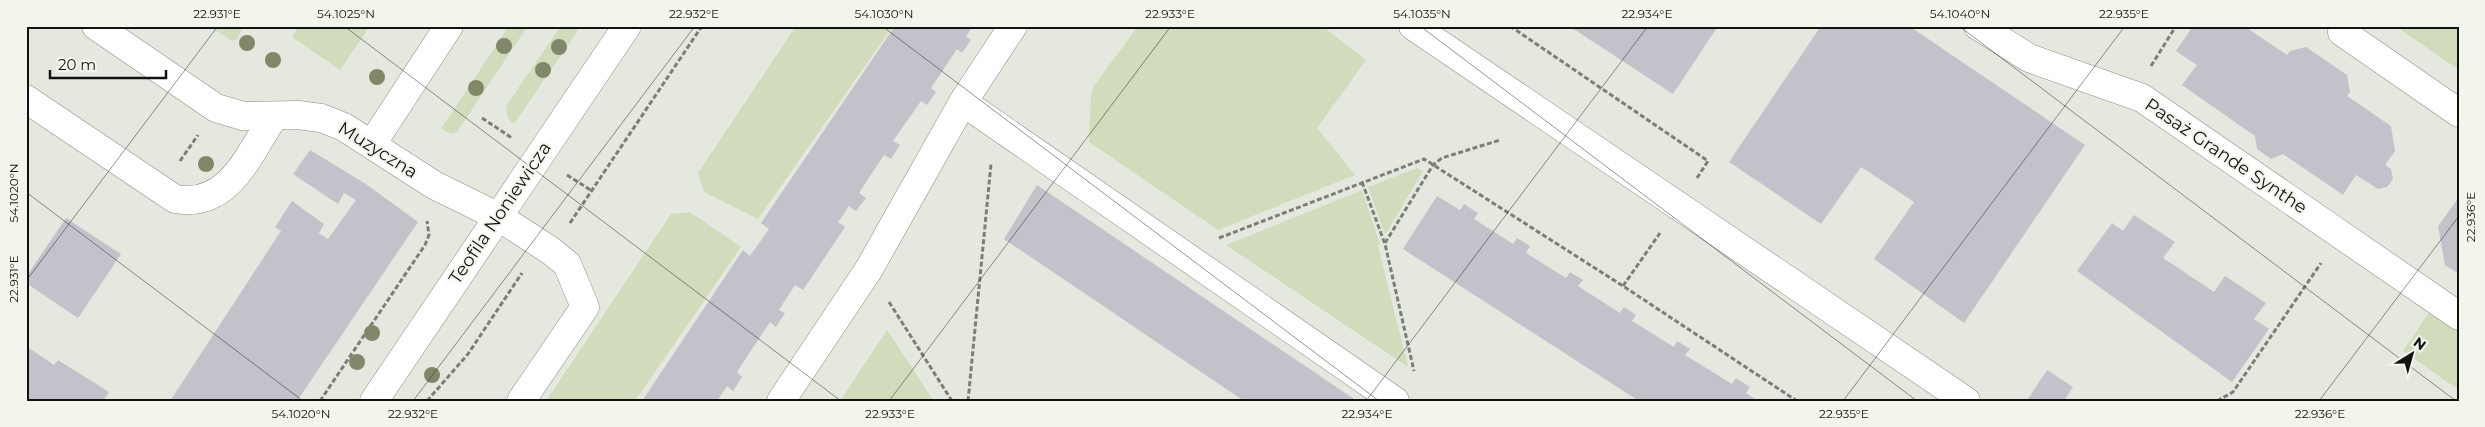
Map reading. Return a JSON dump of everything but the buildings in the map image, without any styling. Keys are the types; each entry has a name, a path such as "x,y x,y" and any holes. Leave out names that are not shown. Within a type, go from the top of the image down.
{"street":[{"name":"Muzyczna","path":"96,26 216,108 243,116 298,115 321,118 344,127 434,185 499,217 551,251 567,264 586,307 521,401"},
{"path":"372,144 449,26"},
{"name":"Teofila Noniewicza","path":"374,401 627,26"},
{"path":"781,401 869,269 963,102 1013,26"},
{"path":"1413,26 1934,392 1966,401"},
{"name":"Pasaż Grande Synthe","path":"1978,26 2028,58 2142,98 2459,316"},
{"path":"2344,29 2378,57 2459,113"},
{"path":"26,98 175,199 189,202 205,199 218,193 231,182 274,116"},
{"path":"963,102 1395,401"}],"path":[{"path":"427,401 468,354 527,266 551,251 702,26"},
{"path":"2142,98 2145,74 2176,26"},
{"path":"968,401 994,123"},
{"path":"179,162 201,130"},
{"path":"1385,244 1433,165 1442,158 1500,140"},
{"path":"1181,252 1424,159 1623,286 1797,401"},
{"path":"1362,182 1385,244 1415,376"},
{"path":"320,401 426,245 429,236 429,225 425,215"},
{"path":"2217,401 2233,392 2325,257"},
{"path":"869,269 952,401"}],"green space":[{"path":"209,26 241,26 242,29 237,39 232,41"},
{"path":"299,26 370,26 340,70 292,37"},
{"path":"509,26 528,26 457,132 452,134 441,129"},
{"path":"561,26 581,26 514,124 508,119 506,106"},
{"path":"796,26 893,26 758,219 704,192 698,173"},
{"path":"1138,26 1322,26 1366,60 1317,128 1355,175 1218,230 1089,142 1091,94 1094,86"},
{"path":"2403,26 2459,26 2459,70 2401,30"},
{"path":"1417,168 1423,171 1385,235 1368,187"},
{"path":"1362,190 1380,244 1378,246 1408,367 1226,245"},
{"path":"690,212 741,247 635,401 546,401 671,214"},
{"path":"2435,304 2459,320 2459,390 2403,351"},
{"path":"887,330 934,401 840,401"}]}
